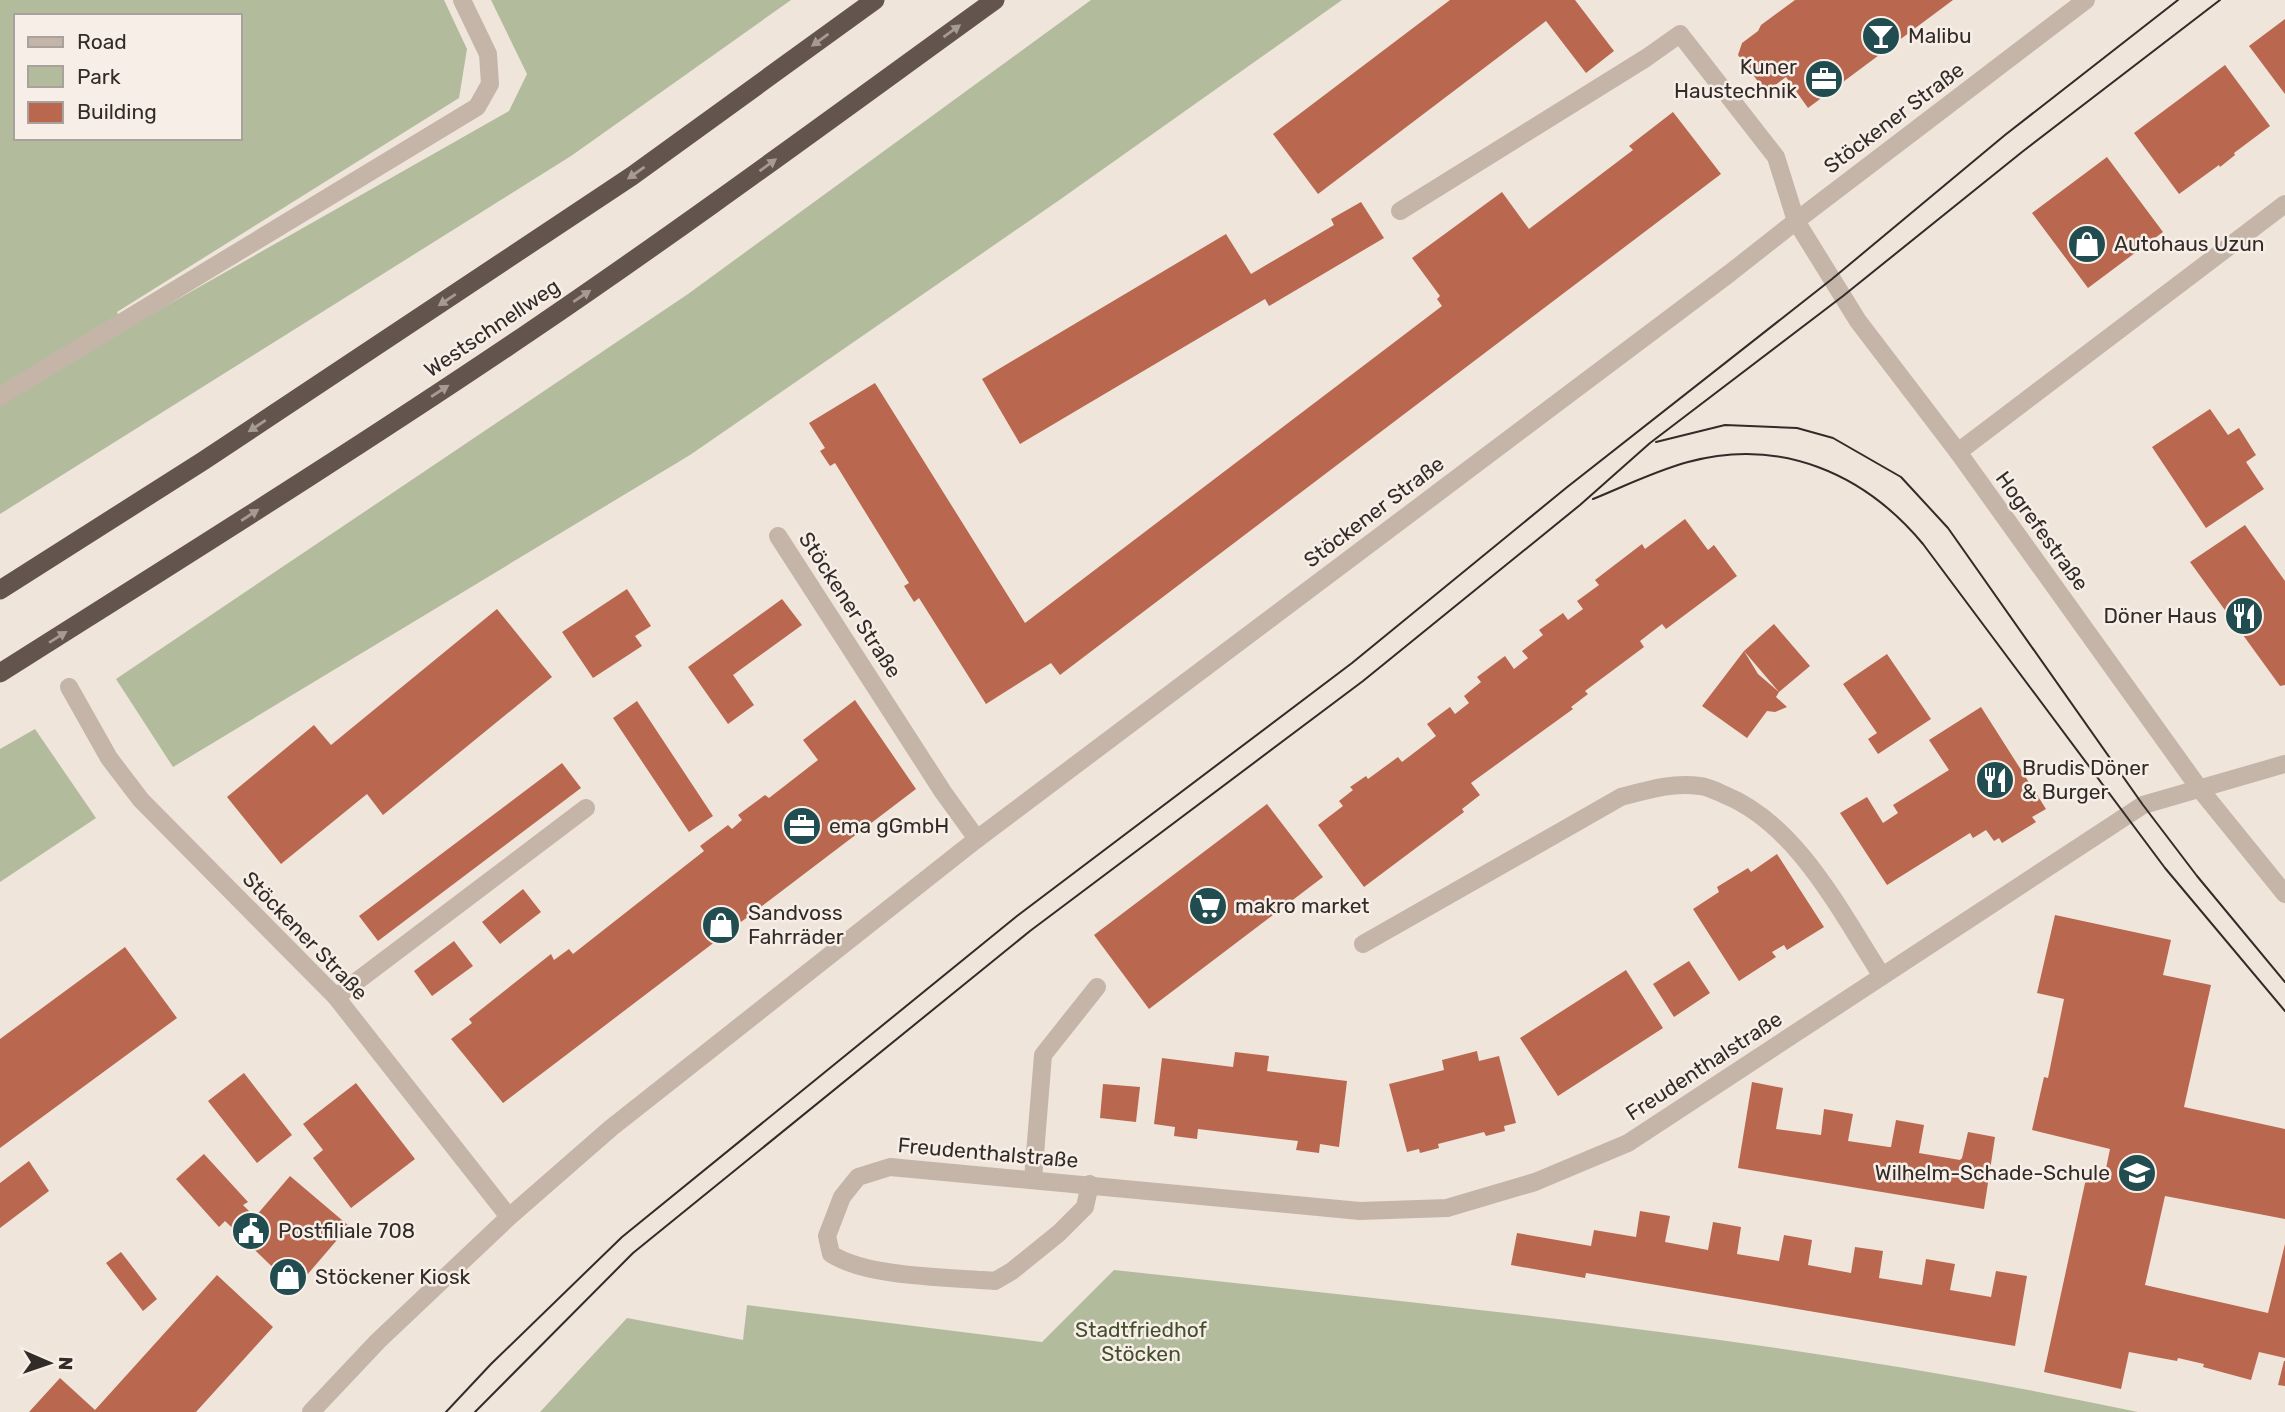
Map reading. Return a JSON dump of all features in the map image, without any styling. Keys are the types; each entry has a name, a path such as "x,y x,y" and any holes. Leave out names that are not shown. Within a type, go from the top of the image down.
{"highway":[{"path":"0,590 204,461 609,192 875,0"},
{"name":"Westschnellweg","path":"0,673 238,523 537,327 670,236 995,0"}],"street":[{"path":"0,398 477,107 490,83 488,54 462,0"},
{"name":"Stöckener Straße","path":"312,1412 378,1341 509,1217 611,1128 977,839 1719,282 2087,0"},
{"path":"1400,211 1646,58 1680,34 1776,157 1796,221"},
{"path":"1958,452 2285,204"},
{"name":"Hogrefestraße","path":"1796,221 1858,321 1958,452 2199,788 2285,894"},
{"name":"Stöckener Straße","path":"778,536 943,792 977,839"},
{"name":"Stöckener Straße","path":"69,687 109,758 141,800 337,997 509,1217"},
{"name":"Freudenthalstraße","path":"1090,1184 1086,1207 1059,1233 1012,1271 995,1281 873,1270 844,1262 831,1254 827,1236 842,1197 858,1177 890,1167 1090,1184 1360,1211 1447,1208 1535,1182 1628,1143 2143,805 2285,764"},
{"path":"1363,944 1621,797 1662,786 1702,786 1741,802 1782,832 1807,860 1882,976"},
{"path":"337,997 586,808"},
{"path":"1033,1179 1043,1055 1097,987"}],"green space":[{"path":"0,0 444,0 467,49 459,98 117,312 125,329 509,111 527,74 491,0 791,0 571,156 0,514"},
{"path":"1091,0 1342,0 1058,201 690,455 173,767 116,679 688,294"},
{"path":"35,729 96,818 0,882 0,749"},
{"name":"Stadtfriedhof Stöcken","path":"1114,1270 1500,1312 1756,1345 2011,1387 2138,1412 540,1412 627,1318 743,1340 747,1305 1042,1342"}],"building":[{"path":"1450,0 1575,0 1614,51 1586,73 1546,21 1318,194 1273,134"},
{"path":"1795,0 1953,0 1808,108 1786,77 1766,92 1738,55 1742,43"},
{"path":"2285,19 2285,94 2249,46"},
{"path":"2225,65 2270,126 2220,167 2219,165 2179,194 2134,133"},
{"path":"1673,112 1721,174 1060,675 1051,663 986,704 919,598 914,602 904,586 909,583 835,463 830,466 820,451 825,448 809,423 875,383 1025,623 1442,306 1437,299 1440,296 1412,258 1502,192 1529,229 1633,150 1629,146"},
{"path":"2107,157 2163,232 2088,288 2032,213"},
{"path":"1361,202 1384,238 1269,306 1265,299 1020,444 982,379 1226,234 1251,274 1334,225 1331,219"},
{"path":"2210,409 2228,435 2239,428 2256,455 2246,462 2264,489 2206,528 2152,447"},
{"path":"1685,519 1708,550 1714,545 1737,576 1666,629 1662,624 1640,641 1644,647 1585,691 1588,694 1571,707 1573,709 1471,783 1480,795 1462,809 1464,812 1364,887 1318,825 1343,806 1339,801 1353,790 1350,787 1366,776 1368,779 1398,757 1402,762 1436,736 1427,724 1450,707 1455,714 1469,703 1464,696 1481,682 1477,677 1505,656 1514,669 1528,658 1522,651 1543,635 1539,630 1563,613 1568,620 1583,609 1577,601 1599,585 1595,580 1642,544 1645,549"},
{"path":"2245,525 2285,581 2285,685 2280,686 2190,562"},
{"path":"627,589 651,626 635,636 642,646 593,678 562,632"},
{"path":"782,599 802,625 733,675 754,705 728,724 688,667"},
{"path":"497,609 552,677 383,815 367,794 281,864 227,797 314,725 331,745"},
{"path":"1774,624 1810,666 1779,692 1744,651"},
{"path":"1744,651 1758,674 1779,692 1776,697 1787,707 1775,712 1767,711 1747,738 1702,706"},
{"path":"1887,654 1931,719 1878,754 1868,739 1877,733 1843,684"},
{"path":"855,700 916,789 503,1103 451,1039 472,1023 469,1019 551,954 554,960 569,949 573,954 704,851 700,846 728,825 732,829 742,820 738,815 765,795 769,798 818,760 803,740"},
{"path":"637,701 713,816 689,832 613,718"},
{"path":"1981,707 2046,809 2032,817 2036,822 2002,843 1999,838 1994,841 1986,830 1973,838 1970,833 1887,885 1840,813 1867,797 1883,823 1898,813 1893,805 1949,770 1929,740"},
{"path":"562,763 581,788 378,941 359,916"},
{"name":"makro market","path":"1267,804 1323,877 1149,1009 1094,935"},
{"path":"1777,854 1824,927 1787,950 1784,945 1772,952 1776,957 1739,981 1693,909 1719,892 1717,887 1748,868 1751,872"},
{"path":"523,889 541,912 500,944 482,922"},
{"path":"2055,915 2171,940 2163,975 2211,985 2184,1107 2285,1129 2285,1219 2165,1196 2145,1285 2268,1313 2285,1244 2285,1358 2259,1352 2251,1380 2178,1358 2177,1361 2129,1352 2121,1389 2044,1372 2087,1174 2104,1178 2110,1149 2032,1130 2044,1077 2048,1078 2064,999 2037,993"},
{"path":"454,941 473,966 432,996 414,971"},
{"path":"125,947 177,1018 0,1148 0,1039"},
{"path":"1689,961 1710,993 1674,1017 1653,984"},
{"path":"1626,970 1663,1028 1558,1096 1520,1038"},
{"path":"1477,1051 1479,1061 1499,1056 1516,1123 1504,1126 1505,1131 1486,1136 1484,1132 1438,1144 1439,1148 1420,1153 1419,1149 1407,1152 1389,1084 1444,1070 1442,1060"},
{"path":"1235,1052 1269,1056 1267,1071 1347,1081 1339,1147 1320,1144 1319,1153 1296,1150 1298,1141 1198,1129 1197,1139 1174,1136 1175,1127 1154,1124 1162,1058 1233,1067"},
{"path":"244,1073 292,1135 257,1163 208,1101"},
{"path":"1752,1082 1783,1088 1776,1129 1821,1135 1824,1109 1853,1114 1848,1141 1891,1147 1896,1120 1924,1125 1919,1153 1960,1160 1968,1132 1995,1137 1984,1209 1738,1168"},
{"path":"356,1083 415,1159 351,1208 313,1158 323,1150 303,1124"},
{"path":"1103,1084 1140,1087 1136,1122 1100,1118"},
{"path":"204,1154 248,1202 243,1205 255,1217 290,1176 349,1226 295,1289 225,1221 219,1227 176,1179"},
{"path":"29,1161 49,1191 0,1228 0,1183"},
{"path":"1640,1211 1670,1216 1665,1242 1708,1250 1713,1222 1741,1227 1737,1254 1779,1261 1784,1235 1812,1240 1808,1265 1851,1273 1855,1247 1883,1251 1879,1278 1922,1285 1926,1259 1955,1264 1950,1290 1991,1297 1996,1271 2027,1276 2015,1346 1586,1273 1585,1278 1511,1265 1517,1233 1591,1246 1594,1230 1636,1237"},
{"path":"121,1252 157,1299 143,1311 106,1263"},
{"path":"217,1275 273,1327 196,1412 29,1412 60,1378 95,1410"},
{"path":"2285,1361 2285,1386 2278,1385"}],"tram line":[{"path":"446,1412 491,1364 622,1237 1017,916 1352,663 1566,488 1832,279 2005,135 2178,0"},
{"path":"475,1412 633,1253 1030,931 1363,681 1580,505 1650,443 1843,296 2022,152 2220,0"},
{"path":"1656,442 1725,425 1797,428 1833,438 1901,477 1948,528 2143,805 2197,876 2285,982"},
{"path":"1593,499 1688,462 1722,455 1755,454 1787,458 1818,467 1847,480 1874,498 1900,519 1923,544 2165,868 2285,1011"}],"place":[{"name":"Malibu","path":"1881,36"},
{"name":"Kuner Haustechnik","path":"1824,79"},
{"name":"Autohaus Uzun","path":"2087,244"},
{"name":"Döner Haus","path":"2244,616"},
{"name":"Brudis Döner & Burger","path":"1995,780"},
{"name":"ema gGmbH","path":"802,826"},
{"name":"makro market","path":"1208,906"},
{"name":"Sandvoss Fahrräder","path":"721,925"},
{"name":"Wilhelm-Schade-Schule","path":"2137,1173"},
{"name":"Postfiliale 708","path":"251,1231"},
{"name":"Stöckener Kiosk","path":"288,1277"}]}
